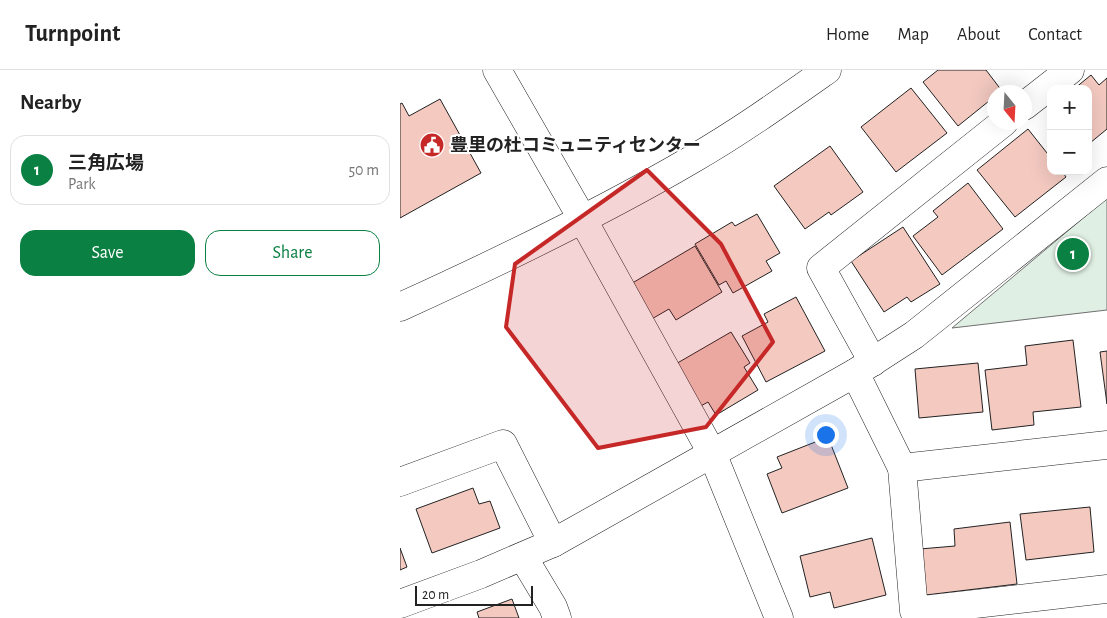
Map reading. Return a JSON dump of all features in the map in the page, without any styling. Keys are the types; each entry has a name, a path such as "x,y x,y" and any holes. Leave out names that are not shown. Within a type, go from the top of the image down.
{"street":[{"path":"497,70 583,220 712,453 779,618"},
{"path":"400,307 483,270 583,220 692,159 827,70"},
{"path":"1032,100 1070,70"},
{"path":"994,130 821,268 864,368 902,468 914,611 1107,589"},
{"path":"400,604 553,543 864,368 914,335 1107,181"},
{"path":"400,482 503,444 553,543"},
{"path":"902,468 1107,445"},
{"path":"523,556 553,607 557,618"}],"highlighted area":[{"path":"647,170 721,244 773,342 706,427 598,448 506,327 515,264"}],"green space":[{"path":"1107,198 1107,310 952,328"}],"building":[{"path":"938,70 986,70 997,85 987,85 987,103 958,126 923,82"},
{"path":"1091,75 1099,85 1107,78 1107,129 1092,141 1092,85 1079,85"},
{"path":"911,88 947,133 896,172 861,127"},
{"name":"豊里の杜コミュニティセンター","path":"440,99 481,173 400,218 400,104 402,103 409,116"},
{"path":"1029,130 1047,153 1047,175 1065,175 1066,177 1015,217 977,170"},
{"path":"830,146 863,192 831,215 829,212 805,229 774,186"},
{"path":"968,183 1003,229 942,275 913,236 938,217 933,211"},
{"path":"757,214 780,253 766,261 772,271 733,293 726,281 719,285 695,244 732,222 735,226"},
{"path":"903,227 940,284 911,302 907,297 884,312 851,261"},
{"path":"695,246 722,292 676,320 669,309 650,320 629,285"},
{"path":"796,297 825,351 766,382 742,336 768,322 764,314"},
{"path":"731,332 750,363 744,367 758,390 716,415 708,402 699,407 674,365"},
{"path":"1073,340 1081,407 1033,412 1034,425 992,430 985,370 1027,365 1025,346"},
{"path":"1107,351 1107,404 1100,352"},
{"path":"978,363 983,412 919,418 915,369"},
{"path":"828,437 848,488 782,513 767,474 782,468 777,457"},
{"path":"473,488 479,504 490,501 500,528 432,553 416,509"},
{"path":"1090,507 1094,552 1026,560 1020,514"},
{"path":"1010,522 1017,584 926,595 920,549 955,546 954,529"},
{"path":"872,538 886,595 834,608 830,592 810,597 800,556"},
{"path":"400,548 407,567 400,570"},
{"path":"512,599 519,618 479,618 477,612"}],"place":[{"name":"豊里の杜コミュニティセンター","path":"432,145"},
{"name":"三角広場","path":"1073,254"}]}
